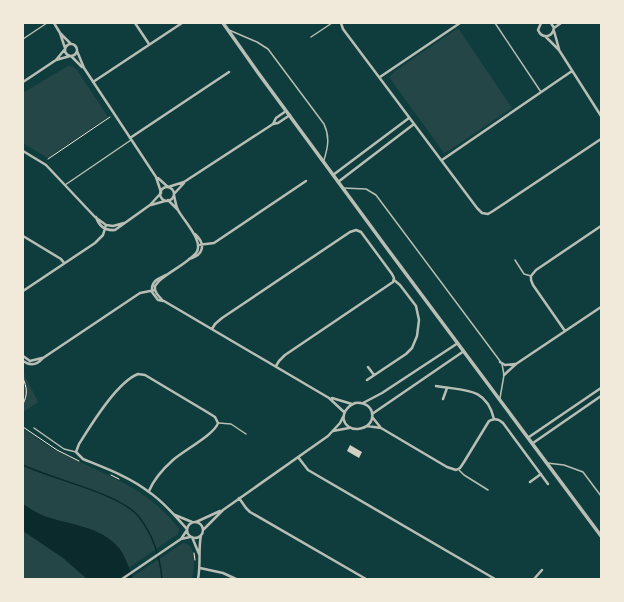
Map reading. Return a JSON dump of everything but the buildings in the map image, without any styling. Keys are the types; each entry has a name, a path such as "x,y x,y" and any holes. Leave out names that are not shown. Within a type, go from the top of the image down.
{"street":[{"path":"54,23 60,33 66,53 84,68"},
{"path":"135,23 149,44"},
{"path":"93,82 182,23"},
{"path":"223,23 338,182 500,398 601,536"},
{"path":"341,23 476,208 482,213 488,214 601,139"},
{"path":"380,77 460,23"},
{"path":"537,23 539,32 559,50 601,116"},
{"path":"538,28 541,23"},
{"path":"551,23 559,50"},
{"path":"545,36 549,36 560,23"},
{"path":"60,33 76,46 84,68 156,177 163,199 167,200 179,210"},
{"path":"23,82 56,60 68,45 72,44"},
{"path":"56,60 75,54 77,51"},
{"path":"442,160 572,71"},
{"path":"131,139 229,72"},
{"path":"273,124 276,118 286,111"},
{"path":"96,217 99,224 105,229 115,230 150,205 163,189 184,182 273,124 278,123 290,115"},
{"path":"333,175 410,118"},
{"path":"338,182 414,124"},
{"path":"23,152 46,165 96,217 106,225 113,226 124,223"},
{"path":"156,177 173,190 179,210 193,232 198,245 196,253 189,260"},
{"path":"198,245 214,243 306,181"},
{"path":"150,205 172,199 184,182"},
{"path":"23,291 95,242 102,235 106,225"},
{"path":"565,331 533,285 531,276 536,270 601,226"},
{"path":"212,329 222,318 353,230 358,231 364,235 392,274 394,280 400,285 416,306 419,320 417,336 412,348 406,354 367,380"},
{"path":"193,232 200,239 202,245 201,252 199,255 166,275 154,280 153,290 155,298 164,301 330,398 344,412"},
{"path":"23,236 61,259 64,263"},
{"path":"276,366 285,355 388,287 394,280"},
{"path":"23,361 33,364 39,362 140,293 153,290"},
{"path":"504,375 516,364 601,307"},
{"path":"330,398 352,404 363,403 382,393 458,343"},
{"path":"372,414 464,351"},
{"path":"23,356 30,361 43,358"},
{"path":"500,362 508,366 516,364"},
{"path":"368,367 374,376"},
{"path":"149,491 162,471 173,460 213,430 218,423 215,417 207,412 145,375 138,374 124,384 108,400 79,444 76,452 83,459 135,482 149,491 175,515 187,530 199,554"},
{"path":"436,386 469,391 481,395 490,406 494,419"},
{"path":"443,399 447,388"},
{"path":"528,438 601,388"},
{"path":"533,443 601,396"},
{"path":"363,403 368,407 381,428"},
{"path":"202,530 223,510 332,432 340,423 344,412 352,404"},
{"path":"343,417 346,425 350,428"},
{"path":"367,426 373,417"},
{"path":"332,432 367,426 381,428 452,469 458,469 490,420 499,420 503,423 548,484"},
{"path":"298,457 308,470 495,579"},
{"path":"530,482 540,474"},
{"path":"239,498 250,512 366,579"},
{"path":"175,515 192,522 196,522 223,510"},
{"path":"122,579 181,539 192,522"},
{"path":"196,522 201,525 202,530 198,579"},
{"path":"181,539 191,537 196,538 201,535"},
{"path":"200,568 223,573 236,579"},
{"path":"534,579 542,570"}],"lane":[{"path":"23,39 46,23"},
{"path":"311,36 332,23"},
{"path":"495,23 541,92"},
{"path":"228,29 257,42 268,49 324,124 328,137 328,145 324,162"},
{"path":"65,185 131,139"},
{"path":"343,188 366,189 376,195 500,362 504,369 500,398"},
{"path":"515,260 523,272 531,276"},
{"path":"218,423 231,424 246,434"},
{"path":"34,428 64,449 76,452"},
{"path":"547,463 564,465 583,472 601,496"},
{"path":"458,469 464,475 488,490"}],"path":[{"path":"48,159 110,117"},
{"path":"23,378 27,389 27,394 23,404"},
{"path":"23,427 57,450 79,461"},
{"path":"108,474 122,480"},
{"path":"193,550 195,561"}],"shaded area":[{"path":"458,28 512,108 444,153 389,77 395,71"},
{"path":"68,66 74,67 77,70 108,117 48,158 23,143 23,93"},
{"path":"23,372 38,402 23,412"},
{"path":"23,429 54,450 108,475 139,492 167,514 179,529 178,534 112,579 23,579"},
{"path":"23,504 44,516 84,527 103,535 112,541 121,551 133,579 87,579 63,558 23,531"},
{"path":"183,543 188,545 193,552 194,563 192,579 129,579"}],"waterway":[{"path":"23,465 102,494 118,501 130,509 139,517 152,539 158,554 162,579"}]}
